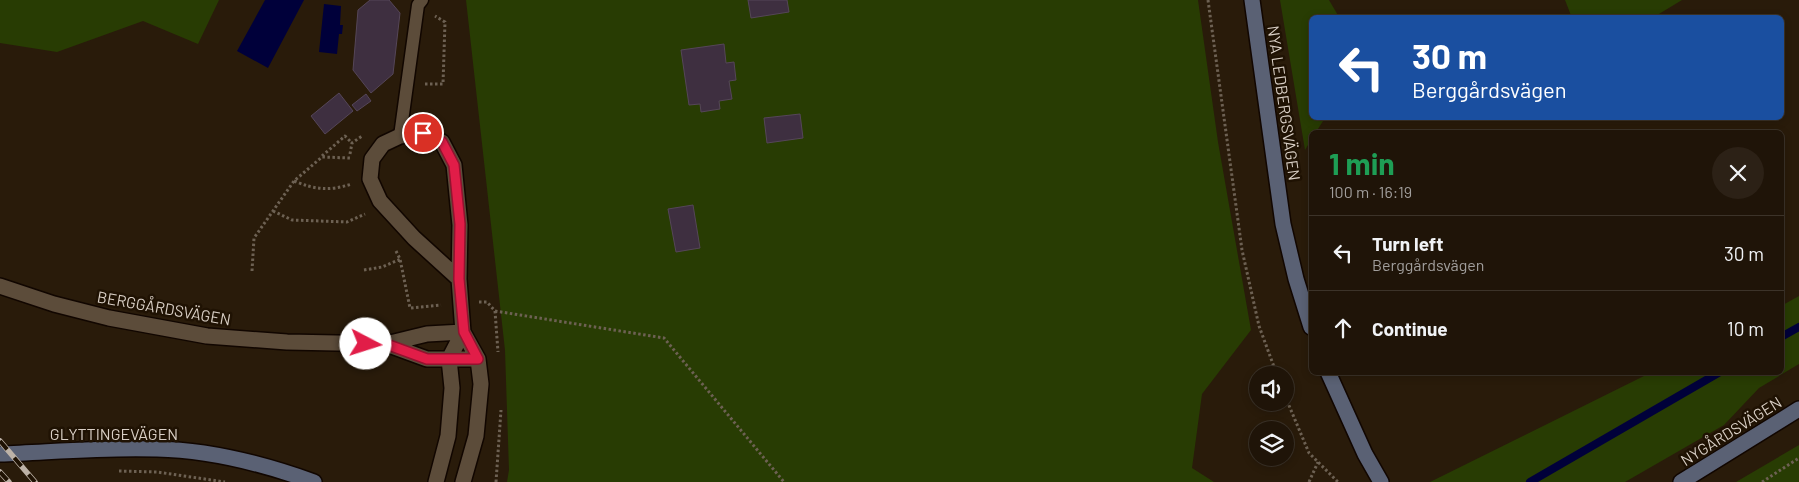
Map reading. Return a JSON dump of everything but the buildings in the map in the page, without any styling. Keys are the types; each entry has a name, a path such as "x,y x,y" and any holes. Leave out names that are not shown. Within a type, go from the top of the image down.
{"street":[{"name":"NYA LEDBERGSVÄGEN","path":"1252,0 1283,224 1296,279 1309,321"},
{"path":"459,279 380,201 370,179 372,159 383,144 400,136 423,133 442,142 454,165 460,224 459,279 464,332 478,359 481,384 476,436 463,482"},
{"name":"BERGGÅRDSVÄGEN","path":"0,286 54,304 109,318 207,336 287,342 386,344 427,334 464,332"},
{"path":"436,482 448,436 452,388 449,359 464,332"},
{"name":"BERGGÅRDSVÄGEN","path":"386,344 427,359 478,359"},
{"path":"1329,375 1365,454 1382,482"},
{"name":"NYGÅRDSVÄGEN","path":"1681,482 1799,410"},
{"name":"GLYTTINGEVÄGEN","path":"0,454 158,448 222,456 278,469 314,482"}],"lane":[{"path":"400,136 420,3"}],"path":[{"path":"1208,0 1242,250 1259,326 1274,366"},
{"path":"407,84 443,84 445,22 420,3"},
{"path":"252,271 254,238 294,181 345,136 352,143"},
{"path":"322,157 350,158"},
{"path":"294,181 313,189 337,188 352,184"},
{"path":"273,210 292,220 347,222 366,214"},
{"path":"364,270 382,267 423,245"},
{"path":"496,311 664,338 784,482"},
{"path":"1291,411 1309,453 1338,482"},
{"path":"1762,482 1799,458"},
{"path":"1308,482 1318,462"},
{"path":"117,471 157,472 225,482"}],"green space":[{"path":"0,0 219,0 198,44 143,21 57,52 0,43"},
{"path":"466,0 1198,0 1218,142 1251,330 1202,394 1192,468 1214,482 507,482 509,470 505,350"},
{"path":"1280,0 1329,0 1338,15 1309,15 1309,120 1324,120 1317,130 1309,130 1309,143 1305,150"},
{"path":"1565,0 1682,0 1657,15 1571,15"},
{"path":"1799,296 1799,364 1784,373 1784,304"},
{"path":"1646,375 1781,375 1759,388 1724,425 1625,482 1430,482"},
{"path":"1799,445 1799,482 1736,482"}],"shaded area":[{"path":"265,0 304,0 268,68 237,51"},
{"path":"324,4 341,6 340,25 343,25 342,34 339,34 337,54 319,52"}],"waterway":[{"path":"1784,335 1799,327"},
{"path":"1530,482 1715,375"}],"railway":[{"path":"0,441 35,482"},
{"path":"0,472 9,482"}],"route":[{"path":"366,344 386,344 427,359 478,359 464,332 459,279 460,224 454,165 442,142 423,133"}]}
